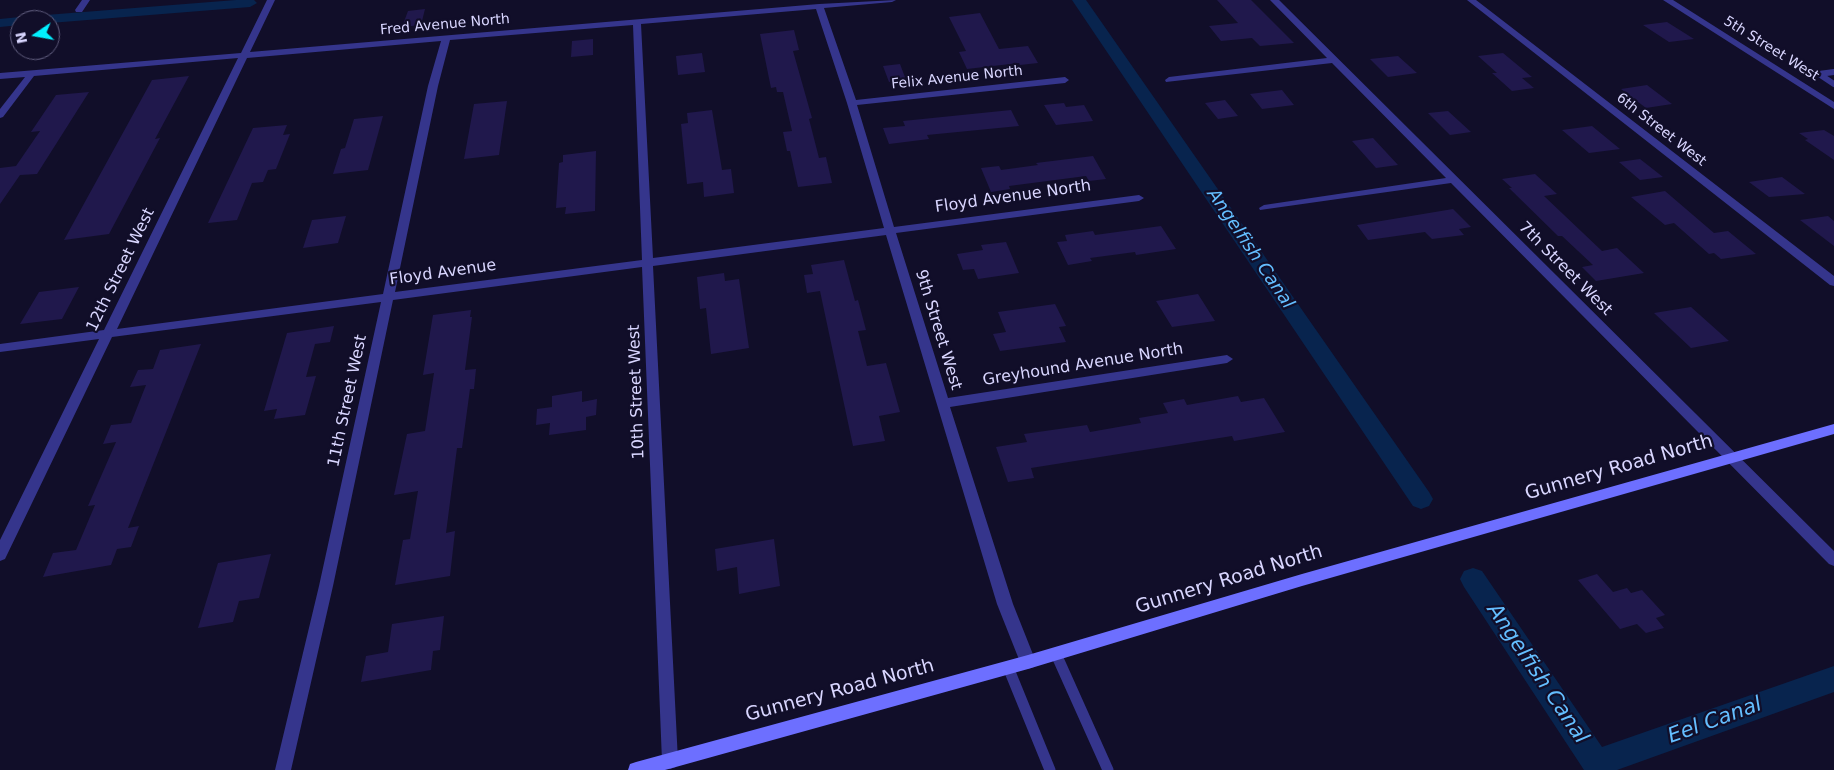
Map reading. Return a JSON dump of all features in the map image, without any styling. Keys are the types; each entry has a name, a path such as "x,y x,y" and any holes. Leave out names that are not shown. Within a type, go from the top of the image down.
{"main road":[{"name":"Gunnery Road North","path":"636,770 1028,662 1302,580 1834,429"}],"street":[{"path":"78,10 86,0"},
{"name":"12th Street West","path":"0,555 270,0"},
{"name":"Fred Avenue North","path":"0,76 892,0"},
{"name":"7th Street West","path":"1274,0 1834,560"},
{"name":"6th Street West","path":"1470,0 1834,282"},
{"name":"5th Street West","path":"1667,0 1834,106"},
{"name":"9th Street West","path":"819,6 852,103 1005,604 1028,662"},
{"name":"10th Street West","path":"637,22 670,761"},
{"name":"11th Street West","path":"283,770 326,586 433,86 446,38"},
{"path":"1169,80 1335,60"},
{"path":"0,115 32,73"},
{"name":"Felix Avenue North","path":"852,103 1065,80"},
{"path":"1264,208 1454,180"},
{"name":"Floyd Avenue North","path":"890,231 1139,198"},
{"name":"Floyd Avenue","path":"0,348 649,261 890,231"},
{"name":"Greyhound Avenue North","path":"944,403 1227,358"}],"lane":[{"path":"1834,72 1819,74 1834,84"},
{"path":"1056,654 1108,770"},
{"path":"1008,667 1050,770"}],"building":[{"path":"1217,0 1251,0 1294,43 1260,46 1252,38 1221,41 1209,26 1238,23"},
{"path":"425,9 421,25 402,27 408,11"},
{"path":"980,13 999,49 1028,46 1038,63 1020,65 1019,63 967,69 959,52 966,51 949,17"},
{"path":"1667,22 1694,39 1669,42 1643,25"},
{"path":"794,30 799,50 793,51 812,118 809,119 819,158 826,157 832,183 798,187 790,151 787,151 783,132 792,131 783,92 777,92 776,87 771,88 760,34"},
{"path":"593,39 593,55 571,57 572,41"},
{"path":"702,53 705,72 678,75 676,56"},
{"path":"1503,53 1532,77 1522,78 1534,88 1512,91 1492,73 1497,73 1478,56"},
{"path":"1398,56 1417,73 1388,77 1370,59"},
{"path":"900,64 906,80 889,82 883,66"},
{"path":"189,76 155,139 160,138 109,234 64,240 152,80"},
{"path":"1647,85 1672,104 1646,108 1621,89"},
{"path":"1282,90 1294,105 1262,109 1250,94"},
{"path":"89,92 37,174 20,175 0,204 0,168 16,166 40,131 31,132 56,95"},
{"path":"1225,100 1238,116 1218,119 1205,103"},
{"path":"507,101 499,155 464,159 474,104"},
{"path":"1064,103 1066,107 1084,105 1093,121 1056,125 1044,105"},
{"path":"712,110 722,170 731,169 734,193 704,197 703,182 687,184 681,124 688,123 687,113"},
{"path":"1011,110 1019,126 927,135 929,139 889,144 883,128 905,126 903,121"},
{"path":"1448,111 1471,132 1450,135 1428,113"},
{"path":"383,116 368,170 333,174 341,149 345,148 354,119"},
{"path":"287,125 283,135 290,134 276,169 268,170 263,182 252,183 237,220 208,223 253,128"},
{"path":"1592,126 1620,149 1589,153 1562,130"},
{"path":"1824,130 1834,136 1834,160 1805,140 1808,139 1799,133"},
{"path":"1373,138 1398,165 1376,168 1352,141"},
{"path":"596,151 595,211 565,214 566,207 556,208 559,163 563,162 563,155"},
{"path":"1093,156 1106,179 1089,181 1086,176 1009,186 1010,189 991,192 981,168 999,166 1001,170 1038,165 1036,163"},
{"path":"1640,159 1663,177 1640,180 1619,162"},
{"path":"1535,174 1557,194 1544,196 1602,251 1617,248 1644,273 1596,281 1582,267 1593,265 1562,236 1558,236 1502,179"},
{"path":"1782,177 1805,194 1769,197 1749,182"},
{"path":"1665,191 1714,233 1728,231 1756,254 1721,259 1714,253 1709,254 1674,223 1665,225 1631,197"},
{"path":"1453,209 1471,227 1459,229 1464,235 1432,239 1425,232 1368,240 1357,225"},
{"path":"346,216 338,243 303,248 312,220"},
{"path":"1828,216 1834,221 1834,246 1800,220"},
{"path":"1161,226 1176,249 1136,255 1135,252 1090,258 1092,261 1068,265 1057,242 1067,241 1065,235 1093,231 1095,235"},
{"path":"1006,242 1019,273 978,279 974,269 963,270 957,254 983,250 981,245"},
{"path":"844,260 855,301 858,300 866,330 858,331 867,366 886,363 900,412 879,416 885,441 853,446 820,291 807,293 804,275 813,274 811,265"},
{"path":"724,273 725,281 739,279 749,348 711,354 706,308 700,309 697,277"},
{"path":"79,287 62,319 20,324 39,292"},
{"path":"1198,294 1215,321 1172,327 1156,301"},
{"path":"1055,304 1066,326 1059,327 1066,342 1000,351 993,334 1006,332 998,312"},
{"path":"1691,307 1729,341 1691,348 1654,313"},
{"path":"471,310 470,317 472,317 465,370 476,369 474,389 470,389 462,448 457,448 446,533 455,531 450,576 395,585 403,540 410,539 418,491 394,495 407,434 425,431 434,373 423,375 433,315"},
{"path":"334,326 330,342 315,344 306,377 316,376 305,415 274,419 277,409 264,411 287,333"},
{"path":"201,344 128,528 139,526 131,547 117,549 111,565 43,577 53,553 76,550 95,505 88,506 116,442 103,444 111,425 131,423 146,385 130,387 138,370 153,369 160,350"},
{"path":"582,391 582,402 597,399 596,415 586,417 586,430 549,435 550,423 536,425 537,409 552,407 552,396"},
{"path":"1238,396 1241,402 1264,398 1285,432 1234,441 1232,436 1031,468 1034,478 1008,482 996,447 1027,442 1024,434 1087,425 1090,432 1141,423 1139,418 1168,413 1163,403 1184,399 1187,405"},
{"path":"774,539 780,586 739,594 737,567 717,571 715,549"},
{"path":"271,554 259,598 239,601 233,622 198,628 218,563"},
{"path":"1597,574 1613,592 1627,588 1631,593 1642,590 1665,615 1656,618 1664,628 1646,633 1637,624 1620,629 1578,580"},
{"path":"444,616 440,650 433,651 431,670 361,682 366,656 388,652 392,624"}],"waterway":[{"name":"Angelfish Canal","path":"1079,0 1421,499"},
{"path":"60,18 250,3"},
{"path":"0,23 10,22"},
{"name":"Angelfish Canal","path":"1473,579 1601,770"},
{"name":"Eel Canal","path":"1597,763 1834,679"}]}
